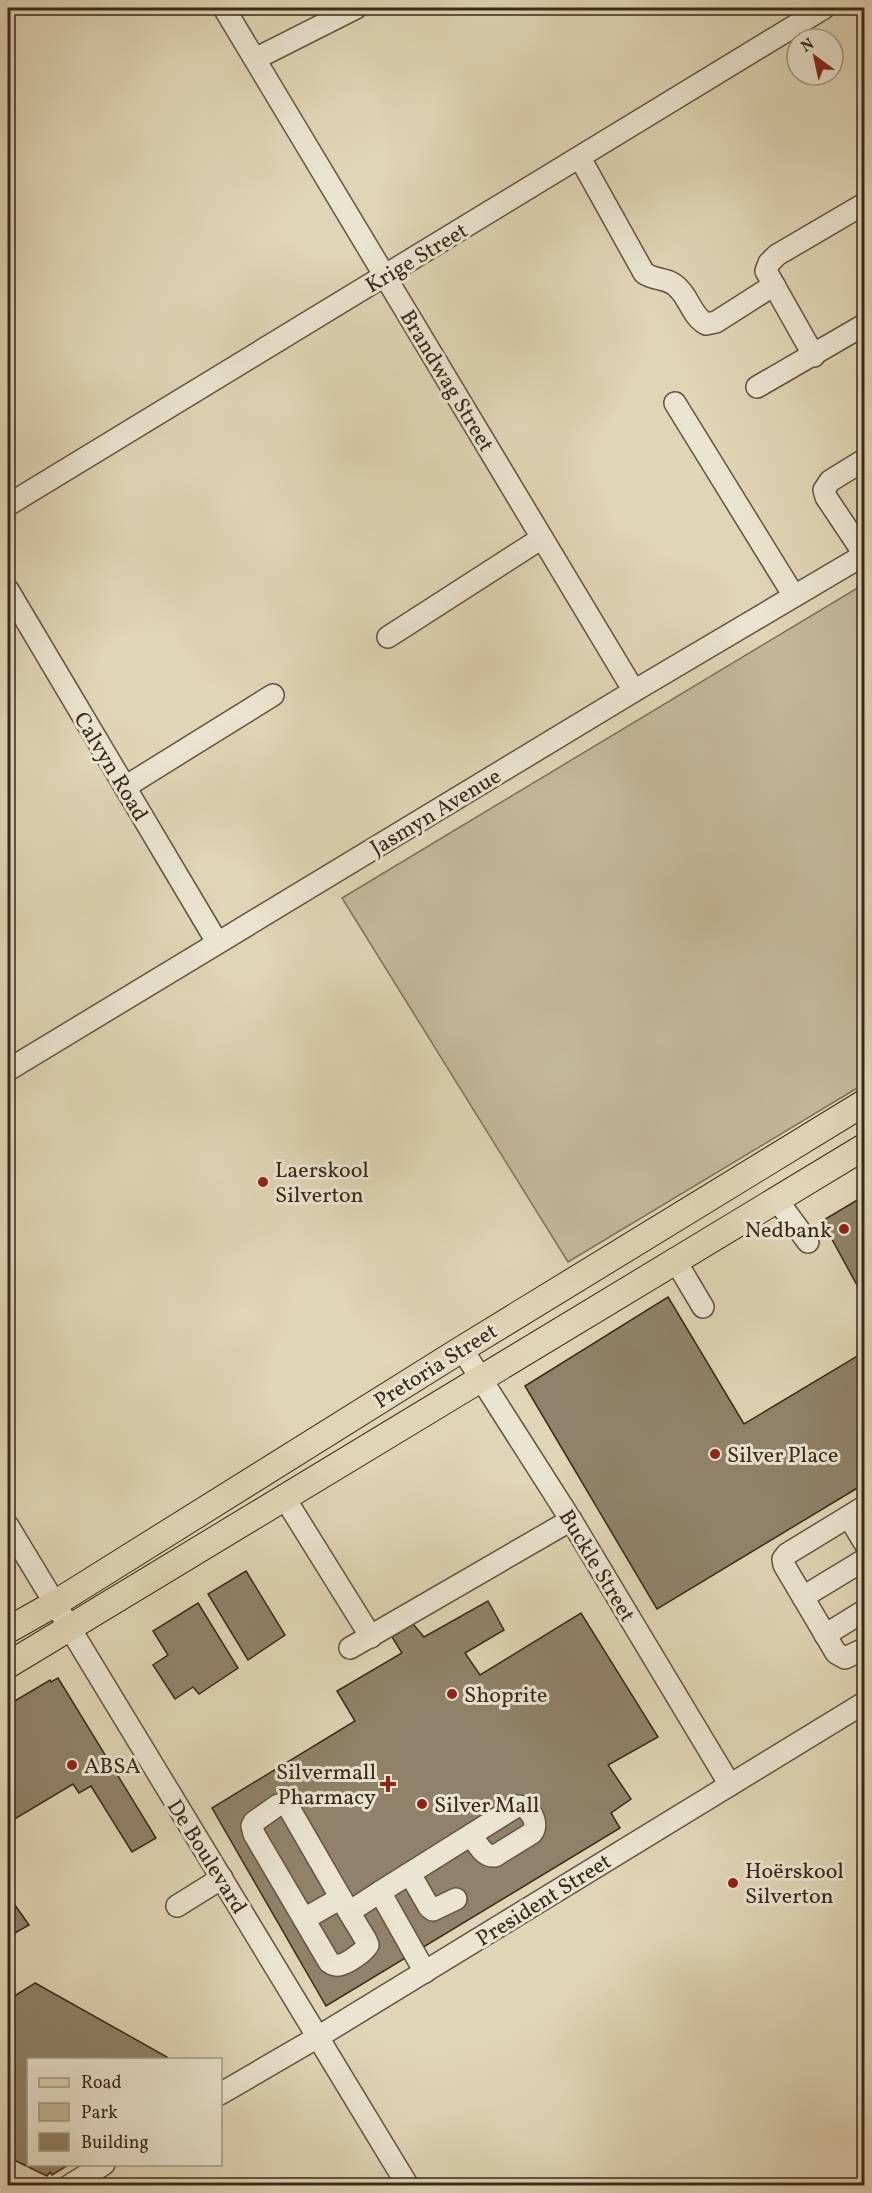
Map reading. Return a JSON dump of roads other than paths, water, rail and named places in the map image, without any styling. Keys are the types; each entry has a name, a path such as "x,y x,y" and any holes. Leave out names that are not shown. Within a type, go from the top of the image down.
{"main road":[{"name":"Pretoria Street","path":"8,1630 54,1604 516,1315 864,1102"},
{"name":"Pretoria Street","path":"8,1665 864,1147"},
{"path":"516,1315 536,1317 553,1314 621,1277 750,1200 768,1195 777,1200"}],"street":[{"name":"Brandwag Street","path":"224,8 634,691"},
{"path":"255,59 356,8"},
{"name":"Krige Street","path":"8,505 580,159 824,8"},
{"path":"580,159 644,273 652,278 670,281 680,288 698,319 706,324 716,321 774,285"},
{"path":"814,356 766,270 777,255 864,204"},
{"path":"757,387 864,325"},
{"path":"675,402 794,597"},
{"path":"864,460 830,481 824,490 826,497 864,554"},
{"path":"388,637 542,538"},
{"name":"Jasmyn Avenue","path":"8,1070 864,554"},
{"name":"Calvyn Road","path":"8,591 217,942"},
{"path":"125,787 273,696"},
{"path":"777,1200 808,1242"},
{"path":"675,1260 703,1307"},
{"name":"Buckle Street","path":"462,1349 571,1520 730,1785"},
{"path":"284,1497 371,1637"},
{"path":"864,1542 857,1512 787,1554 783,1559 784,1565 836,1653 845,1658 864,1649"},
{"path":"350,1648 571,1520"},
{"name":"De Boulevard","path":"8,1526 68,1629 408,2186"},
{"path":"803,1597 864,1560"},
{"path":"825,1635 864,1611"},
{"name":"President Street","path":"222,2093 318,2037 864,1703"},
{"path":"284,1804 289,1808 345,1905 368,1945 365,1950 340,1966 329,1962 254,1834 252,1826 254,1822 278,1805 284,1804"},
{"path":"304,1919 380,1892 471,1835"},
{"path":"410,1874 433,1910 456,1899"},
{"path":"177,1906 222,1878"},
{"path":"380,1892 425,1972"},
{"path":"69,2186 101,2166"}],"place":[{"name":"Laerskool Silverton","path":"263,1182"},
{"name":"Nedbank","path":"844,1229"},
{"name":"Silver Place","path":"715,1454"},
{"name":"Shoprite","path":"452,1694"},
{"name":"ABSA","path":"72,1765"},
{"name":"Silvermall Pharmacy","path":"388,1784"},
{"name":"Silver Mall","path":"422,1804"},
{"name":"Hoërskool Silverton","path":"733,1883"}]}
